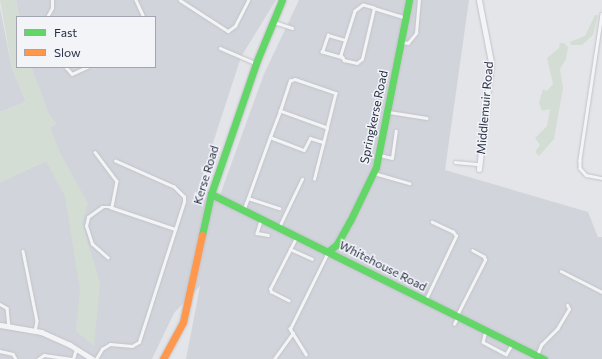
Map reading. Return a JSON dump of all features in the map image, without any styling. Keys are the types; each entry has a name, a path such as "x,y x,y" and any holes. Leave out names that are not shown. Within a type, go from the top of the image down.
{"street":[{"name":"Kerse Road","path":"163,359 183,322 211,194 256,63 282,0"},
{"name":"Springkerse Road","path":"328,251 337,244 350,221 373,172 379,155 409,0"},
{"name":"Middlemuir Road","path":"479,0 491,62 479,166"},
{"name":"Whitehouse Road","path":"211,194 486,330 516,347 544,359"},
{"path":"0,326 9,326 35,331 76,349 92,359"}],"lane":[{"path":"48,16 52,8 52,0"},
{"path":"136,0 144,16"},
{"path":"180,0 228,31 235,26 248,0"},
{"path":"401,42 408,43 416,33 419,0"},
{"path":"343,58 341,55 354,11 363,5 405,17"},
{"path":"345,40 328,35 322,52 343,58 351,63 362,59 374,8"},
{"path":"602,14 580,168 586,175 602,178"},
{"path":"272,22 292,28"},
{"path":"220,48 256,63"},
{"path":"67,68 72,74 85,68"},
{"path":"244,210 292,80 334,92 327,128 314,178"},
{"path":"280,111 327,128"},
{"path":"388,112 428,118"},
{"path":"379,155 392,158 396,131"},
{"path":"270,137 304,150 310,138 323,142"},
{"path":"95,152 117,181 112,207"},
{"path":"96,359 102,349 110,344 132,346 139,342 184,202 180,192 174,187 115,161"},
{"path":"455,162 479,166"},
{"path":"373,172 410,183"},
{"path":"279,227 302,179"},
{"path":"248,198 279,208"},
{"path":"108,258 92,244 86,226 94,211 102,207 112,207 175,229"},
{"path":"262,218 257,233 268,235"},
{"path":"425,300 456,236 453,232 432,222"},
{"path":"289,301 270,290 297,236"},
{"path":"290,249 312,260"},
{"path":"23,251 37,321 35,331"},
{"path":"306,355 290,329 328,251"},
{"path":"454,324 485,260 484,257 473,251"},
{"path":"561,270 602,292"},
{"path":"0,304 7,308 9,326"},
{"path":"537,355 541,345 557,329 568,309 567,305"},
{"path":"486,330 483,342 506,354 516,347"},
{"path":"274,359 293,333"},
{"path":"38,359 44,355 72,359 76,349"},
{"path":"0,351 13,354 16,359"}],"shaded area":[{"path":"0,0 16,0 19,16 16,16 16,68 31,68 48,113 56,124 50,127 60,153 88,204 82,223 100,283 94,346 76,331 80,290 65,196 46,161 0,182 0,112 26,102 12,68"},
{"path":"16,0 276,0 241,57 199,186 220,195 264,74 299,0 469,0 445,170 588,212 598,237 602,237 602,359 186,359 200,286 174,313 152,359 0,359 0,182 46,161 50,127 56,124 48,113 31,68 156,68 156,16 19,16"},
{"path":"0,8 12,68 26,102 0,112"},
{"path":"595,15 598,15 593,35 582,45 571,45 570,42 585,36"},
{"path":"560,43 564,43 568,47 566,59 560,69 563,88 554,139 539,156 535,152 540,145 535,138 547,126 550,109 542,111 539,103 543,89 547,91 553,84 547,58 559,48"}],"traffic: fast":[{"path":"202,235 211,194 256,63 282,0"},
{"path":"329,251 337,244 350,221 376,167 409,0"},
{"path":"211,194 544,359"}],"traffic: slow":[{"path":"163,359 183,322 202,235"}]}
